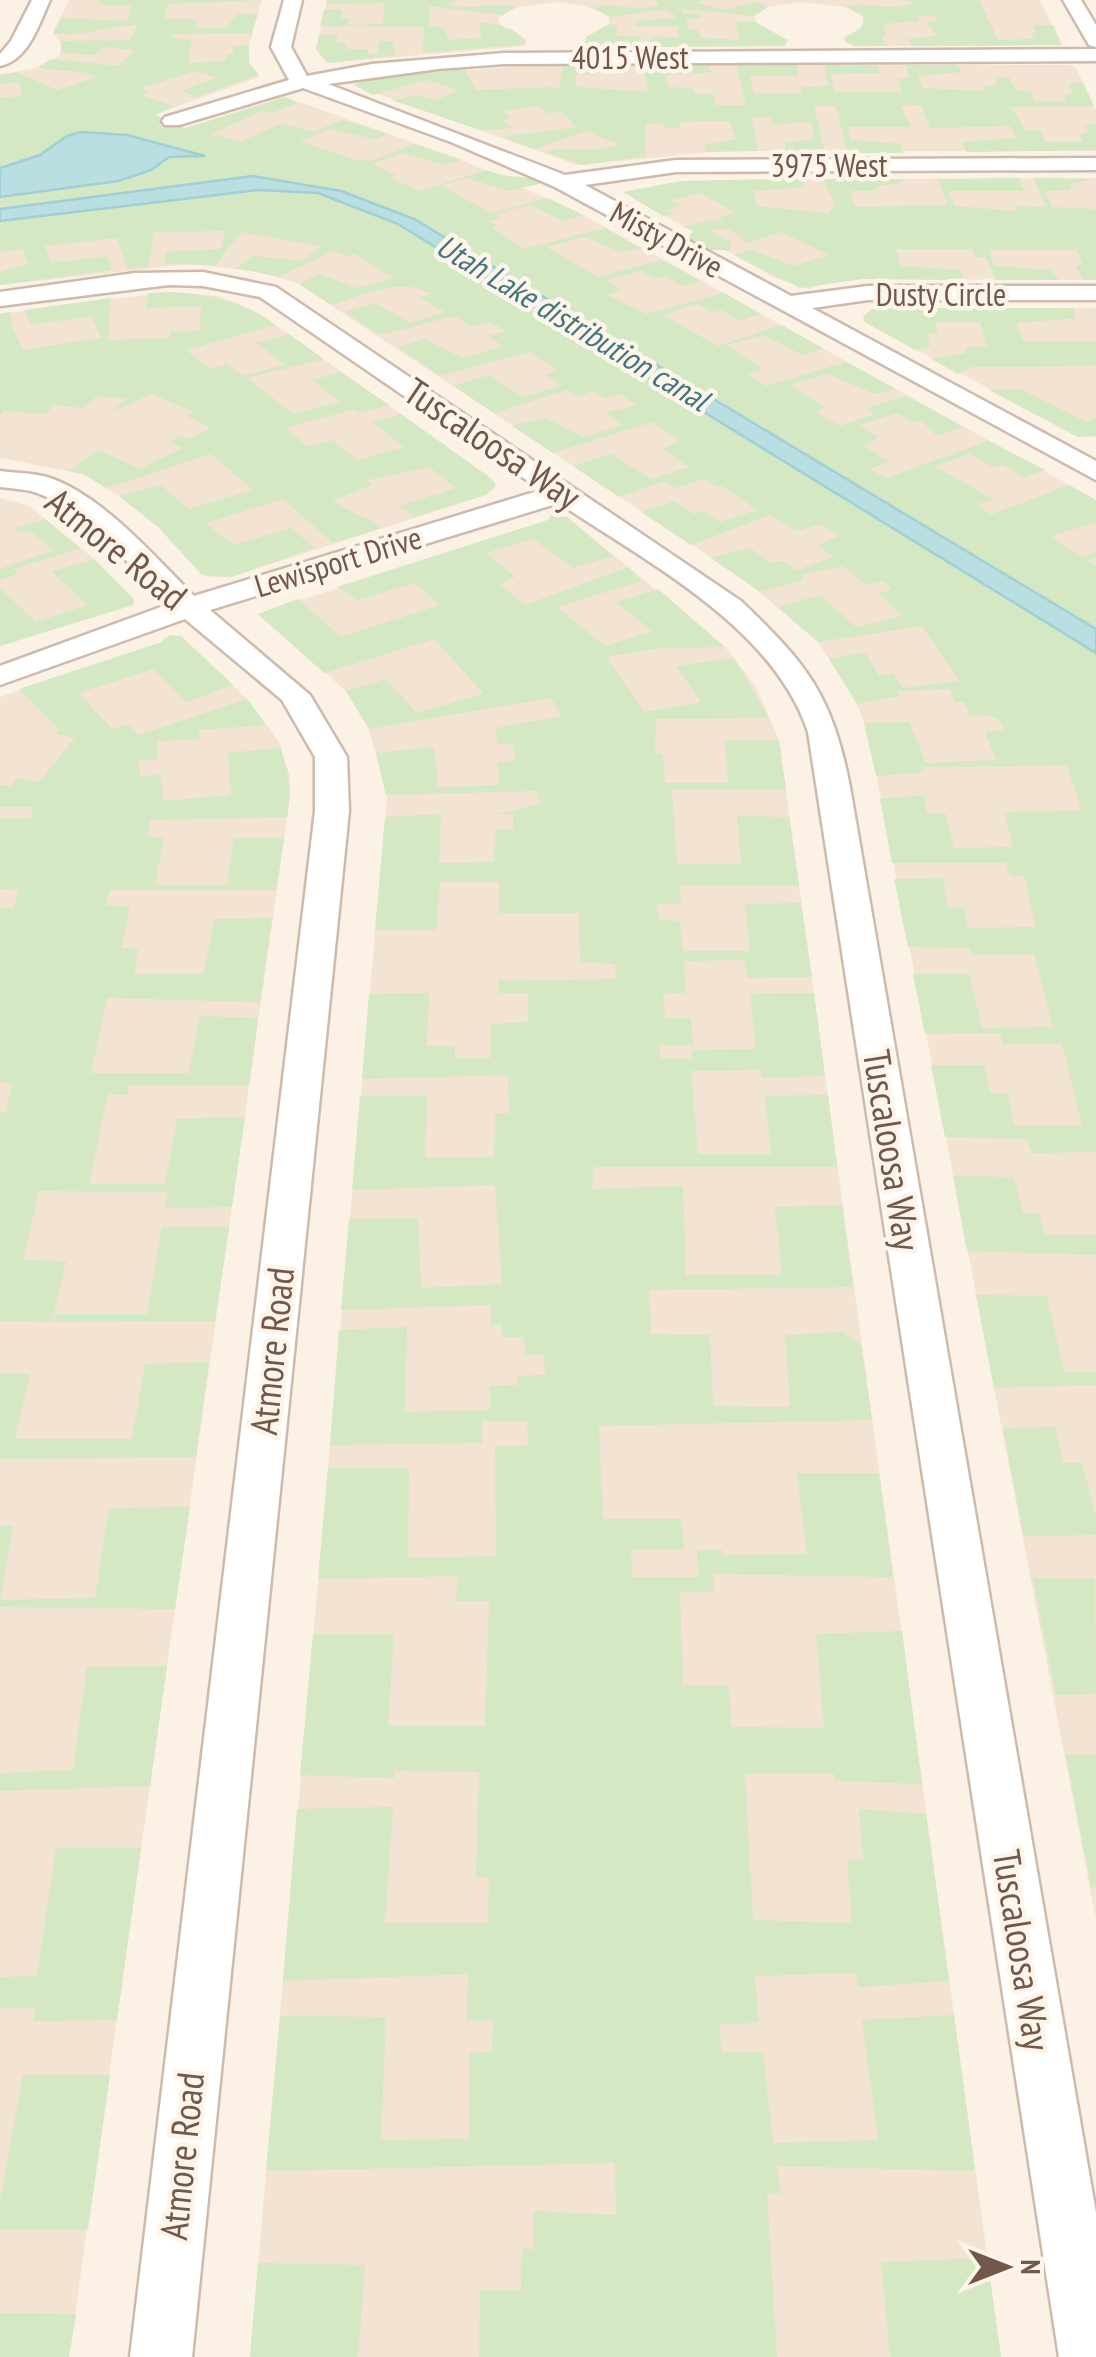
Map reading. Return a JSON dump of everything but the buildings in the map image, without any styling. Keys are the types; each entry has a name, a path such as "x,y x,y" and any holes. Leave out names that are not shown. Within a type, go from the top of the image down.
{"street":[{"path":"3,59 20,43 41,0"},
{"path":"293,0 281,47 300,80"},
{"path":"1072,0 1096,41"},
{"path":"560,34 562,56"},
{"path":"815,34 824,57"},
{"name":"4015 West","path":"172,121 300,80 416,62 562,56 1096,55"},
{"name":"Misty Drive","path":"300,80 458,138 563,182 1088,463"},
{"name":"3975 West","path":"563,182 676,166 1096,164"},
{"name":"Tuscaloosa Way","path":"0,299 125,282 189,279 254,287 291,304 732,607 785,662 823,730 1090,2357"},
{"name":"Dusty Circle","path":"788,304 868,293 1096,293"},
{"name":"Atmore Road","path":"15,480 75,503 124,544 188,607 294,695 331,757 332,811 161,2357"},
{"name":"Lewisport Drive","path":"0,676 188,607 566,492"}],"shaded area":[{"path":"69,0 262,0 249,45 249,63 259,77 153,115 0,108 0,75 33,69 59,56 63,46 53,33"},
{"path":"327,0 1040,0 1062,45 855,46 843,39 863,26 863,16 846,7 799,2 768,7 754,16 758,26 788,40 784,46 591,46 585,44 586,37 609,26 609,15 582,5 558,2 517,7 498,18 502,27 527,40 525,46 327,63 316,49"},
{"path":"536,65 1069,65 1076,68 1096,110 1096,151 723,151 577,165 354,85 380,77"},
{"path":"285,97 462,160 583,215 1096,500 1096,620 186,128"},
{"path":"1096,178 1096,280 863,279 830,282 809,289 775,278 623,192 711,180"},
{"path":"302,198 1096,663 1096,1919 869,736 853,693 816,640 745,580 299,284 260,272 191,264 0,285 0,230"},
{"path":"167,292 218,296 260,314 492,479 496,486 486,495 231,577 215,577 202,575 159,527 83,474 0,458 0,314"},
{"path":"883,308 1096,308 1096,436 1078,437 865,322 866,313"},
{"path":"0,498 29,506 99,563 134,599 133,605 0,646"},
{"path":"551,515 567,517 725,647 756,687 779,740 1001,2357 250,2357 387,798 369,729 346,691 258,614 548,520"},
{"path":"181,636 247,699 279,742 290,776 290,797 69,2357 0,2357 0,697 162,642 165,637"}],"green space":[{"path":"100,0 264,0 168,4 164,19 197,19 195,28 226,28 237,14 257,14 252,33 173,34 172,38 191,40 189,63 226,61 226,55 233,54 233,46 249,45 249,63 259,75 196,97 182,91 217,78 196,71 141,88 149,92 143,96 174,106 155,115 186,128 285,97 298,103 271,113 262,111 211,134 240,142 282,123 312,132 343,120 388,134 374,139 330,129 300,141 356,160 371,161 414,144 462,160 444,165 402,153 372,164 396,175 390,178 420,191 487,170 537,180 539,184 508,191 467,178 441,186 492,213 548,198 583,215 563,221 530,205 496,214 500,218 490,221 496,225 492,228 524,249 605,228 640,248 621,252 584,237 546,247 598,277 662,260 701,281 682,286 665,276 655,279 641,271 607,280 622,290 607,295 646,314 724,293 761,314 740,321 721,310 712,312 698,304 662,315 718,346 782,325 822,348 802,355 764,335 727,345 763,369 747,374 766,386 846,362 895,389 875,394 827,374 789,385 825,407 815,412 841,426 874,414 867,408 907,396 963,427 937,436 921,420 914,422 897,413 859,425 878,437 864,446 890,462 870,469 886,478 989,441 1045,470 1024,477 970,454 935,466 994,500 977,504 990,515 1069,485 1096,500 1096,523 1050,536 1082,557 1096,552 1096,557 1088,561 1096,566 1096,1152 1032,1153 1027,1139 945,1137 931,1065 985,1065 990,1093 1008,1093 1014,1125 1082,1125 1062,1044 1003,1044 1000,1033 925,1034 913,974 969,974 982,1028 1053,1027 1034,954 972,955 969,948 908,947 894,879 943,878 948,908 964,907 968,928 1036,927 1024,876 1010,875 1006,863 892,863 880,799 924,795 927,813 945,813 954,848 1013,847 1004,812 1082,811 1067,766 922,767 924,772 876,776 864,723 909,722 926,763 996,760 985,732 1005,730 991,716 970,716 964,702 955,702 950,689 898,691 899,696 857,704 829,659 865,653 879,676 893,673 903,688 959,681 922,626 818,642 778,607 820,595 856,627 902,616 878,593 892,590 884,581 865,585 843,566 801,575 804,580 760,592 711,558 750,548 771,563 782,561 797,570 834,557 818,545 839,536 820,524 797,531 770,515 691,545 641,512 675,501 694,514 704,511 720,522 757,510 705,479 673,488 665,481 619,497 573,466 611,454 651,479 689,467 662,449 680,441 652,422 553,453 512,426 546,418 583,437 623,425 606,413 636,405 621,394 605,399 593,391 579,396 567,390 494,413 454,386 489,375 523,397 561,386 545,375 557,370 529,352 440,376 398,347 424,339 463,358 503,346 488,336 505,331 491,322 472,327 454,316 380,335 345,312 375,303 411,323 445,312 420,298 431,294 419,289 382,289 331,305 299,284 319,274 357,288 393,278 355,254 347,256 333,251 278,277 236,268 253,256 302,261 321,246 241,232 216,265 164,264 166,252 221,249 225,231 154,232 149,266 127,269 117,238 45,246 51,263 107,256 112,270 0,285 0,272 29,263 22,249 0,252 0,98 22,96 20,82 0,84 0,75 16,72 57,90 97,77 38,67 52,59 119,66 135,50 104,47 94,55 61,53 61,41 131,40 137,25 75,34 53,33 61,18 127,21 132,5 99,5"},
{"path":"327,0 457,0 448,4 509,5 517,7 501,15 429,6 429,26 444,27 448,40 482,38 479,23 492,24 512,30 526,44 423,53 424,27 320,26 324,10 342,9 341,18 349,18 348,25 383,24 385,3 326,4"},
{"path":"655,0 704,0 697,3 724,10 755,2 768,7 754,16 683,9 682,13 701,14 702,18 686,19 689,29 697,29 701,38 740,40 736,22 755,22 788,40 784,46 651,47 650,39 659,37 639,37 639,47 585,44 586,37 609,24 617,26 617,36 679,37 677,26 636,26 635,21 678,18 667,9 610,17 593,8 659,5"},
{"path":"906,0 979,0 998,40 1033,39 1033,25 1053,25 1062,45 911,46 908,39 937,36 926,22 937,22 935,16 883,24 887,36 881,37 887,46 855,46 845,42 845,37 859,30 864,20 846,7 914,3"},
{"path":"319,35 337,35 337,43 347,43 346,49 368,49 368,54 378,54 379,41 392,41 395,55 327,63 316,49"},
{"path":"563,65 626,65 623,72 576,75 576,87 649,92 642,65 707,65 712,72 667,75 668,87 713,94 715,105 746,105 736,65 796,65 798,76 750,76 754,93 801,93 801,87 829,86 824,65 877,65 880,73 830,74 835,92 902,92 898,79 909,78 906,65 957,65 962,72 918,76 922,88 983,91 982,86 996,86 995,77 1009,77 1016,91 1030,91 1035,101 1067,101 1064,95 1073,94 1068,83 1083,83 1094,106 1011,107 1025,130 1040,130 1045,142 1083,142 1080,134 1089,133 1085,125 1096,124 1096,150 966,152 962,142 1016,138 1010,126 930,128 921,105 901,106 911,127 848,127 851,140 901,144 903,153 847,153 836,106 814,106 825,152 785,153 785,143 814,139 811,122 773,125 771,118 752,118 758,151 706,152 705,144 736,139 729,121 680,122 680,128 646,124 646,156 583,165 545,152 618,144 586,131 534,149 502,137 577,127 561,112 547,113 538,106 503,111 510,118 503,120 512,128 480,130 392,100 418,95 436,100 460,90 426,80 373,95 354,85 367,79 465,69 476,90 559,90"},
{"path":"1019,178 1025,191 949,191 954,206 1015,211 1015,206 1046,207 1034,178 1090,179 1071,185 1070,190 1045,191 1052,207 1096,209 1096,280 1083,280 1076,266 1083,265 1076,250 989,250 994,266 1051,270 1059,280 996,280 986,257 976,257 972,249 896,249 901,266 960,270 965,280 863,279 800,288 734,255 752,250 794,266 829,255 782,232 746,243 731,230 710,230 731,242 730,250 700,250 684,241 695,230 682,227 712,220 724,222 719,218 735,212 700,193 671,200 680,206 669,210 674,214 663,216 623,192 681,181 799,179 806,187 754,191 756,206 828,213 835,205 823,179 901,179 901,183 880,186 874,191 850,191 855,207 948,205 938,179"},
{"path":"149,293 224,300 276,325 186,350 210,369 227,364 243,376 285,365 256,343 289,334 324,359 247,378 293,414 340,402 312,380 341,372 389,405 361,413 355,409 285,428 308,447 332,440 358,460 404,447 372,422 401,414 492,479 496,486 486,495 414,517 399,506 456,488 429,467 368,480 372,485 333,500 381,528 333,543 283,499 206,523 233,545 291,528 315,548 231,577 202,575 159,528 119,496 161,485 189,509 253,490 211,454 106,488 83,474 68,471 98,450 140,469 183,448 169,441 182,436 189,439 211,428 186,416 194,412 152,394 111,412 127,399 97,396 84,408 53,405 46,414 4,411 0,416 0,314 10,312 12,328 23,350 102,338 90,316 31,325 25,310 111,298 108,340 169,338 170,332 200,331 201,306 146,308"},
{"path":"1073,308 1076,318 1016,323 1023,341 1096,341 1096,366 971,367 958,374 931,359 966,353 966,347 987,347 980,322 935,322 938,334 927,334 930,346 915,350 865,322 863,317 872,309"},
{"path":"1020,389 1086,422 1096,418 1096,436 1078,437 989,390"},
{"path":"551,515 567,517 613,556 573,568 533,539 486,553 515,577 500,584 525,605 629,567 642,581 557,607 605,646 652,631 616,602 658,589 725,647 660,648 606,657 645,712 701,702 676,666 734,658 769,718 656,719 655,753 663,754 665,783 728,783 725,740 779,740 786,790 672,790 677,864 741,864 737,816 789,817 799,885 680,885 681,904 657,904 659,920 680,921 683,951 750,951 745,904 801,903 812,977 747,978 745,960 684,961 685,993 663,994 665,1018 691,1018 693,1045 660,1045 660,1058 692,1059 692,1050 756,1049 750,994 814,993 825,1076 762,1078 760,1070 691,1071 698,1154 771,1154 765,1096 828,1095 837,1167 594,1167 592,1189 683,1186 686,1275 782,1275 775,1207 842,1205 853,1287 649,1290 651,1334 710,1335 713,1406 790,1407 785,1335 842,1332 861,1344 872,1420 599,1426 603,1519 681,1519 684,1549 631,1550 632,1577 698,1577 697,1550 722,1550 723,1555 807,1554 797,1473 879,1473 893,1577 714,1574 714,1592 680,1592 683,1685 729,1686 731,1727 824,1728 816,1634 902,1631 922,1784 835,1781 834,1774 745,1774 753,1920 852,1923 847,1860 863,1859 859,1809 926,1814 949,1981 858,1987 856,1973 755,1976 759,2023 719,2024 722,2052 763,2052 773,2143 878,2140 862,2020 954,2015 975,2171 777,2166 781,2193 767,2194 777,2357 479,2357 480,2290 521,2290 522,2247 533,2250 534,2211 616,2215 615,2163 266,2171 280,2016 386,2017 381,2140 469,2139 470,2053 492,2052 493,2020 467,2021 468,1974 283,1981 297,1809 393,1807 385,1923 488,1923 489,1878 476,1877 479,1772 395,1771 394,1778 300,1775 313,1634 394,1634 388,1726 485,1726 489,1601 456,1601 458,1576 318,1579 328,1468 409,1468 408,1558 496,1556 495,1446 528,1446 527,1421 482,1421 482,1443 330,1445 339,1330 407,1327 405,1412 490,1410 490,1386 517,1385 517,1376 545,1375 544,1355 525,1355 524,1337 502,1337 502,1325 491,1325 491,1305 341,1310 349,1219 418,1218 421,1288 502,1284 495,1185 352,1190 360,1096 427,1096 425,1157 494,1157 495,1113 509,1113 508,1075 362,1079 369,994 429,993 427,1046 455,1046 455,1058 490,1058 491,1024 528,1022 528,993 499,993 498,981 616,979 615,964 580,962 579,913 499,913 499,882 440,882 436,930 375,930 385,817 441,814 439,863 494,862 495,830 513,829 513,814 497,814 540,804 536,791 386,795 376,753 434,747 438,787 500,785 497,762 516,760 513,744 498,744 496,728 562,716 551,698 369,729 346,691 386,679 417,713 484,694 434,639 324,673 258,614 298,599 341,637 440,605 415,583 358,600 337,587 548,520"},
{"path":"45,519 80,548 14,569 18,573 0,580 0,569 54,550 28,530 20,532 14,528"},
{"path":"94,559 134,599 133,605 0,646 0,588 36,622 88,605 52,572"},
{"path":"170,635 181,636 233,685 186,702 153,669 79,693 112,729 128,724 138,735 247,699 266,725 198,730 200,739 158,741 158,759 139,761 140,776 161,775 163,801 231,795 228,753 280,748 289,799 287,817 150,820 147,837 164,837 155,885 227,885 234,838 284,838 276,890 110,890 105,905 130,907 121,948 138,949 134,974 204,974 214,919 272,918 260,1002 107,998 91,1073 189,1073 200,1016 258,1018 249,1085 129,1085 128,1095 108,1094 89,1184 165,1184 177,1119 245,1117 232,1207 165,1208 167,1192 39,1191 23,1260 66,1261 52,1322 0,1321 0,1112 6,1112 12,1083 0,1082 0,908 14,908 19,890 0,889 0,818 30,818 34,807 0,807 0,785 11,786 17,778 39,782 75,738 56,734 59,730 19,689 162,642"},
{"path":"953,1176 1014,1177 1023,1214 1039,1213 1045,1235 1096,1235 1096,1255 967,1251"},
{"path":"162,1227 229,1227 215,1321 54,1322 56,1314 147,1314"},
{"path":"976,1295 1047,1296 1064,1372 1096,1372 1096,1385 994,1388"},
{"path":"209,1362 196,1457 0,1459 0,1373 30,1374 15,1439 132,1439 145,1364"},
{"path":"1055,1427 1063,1463 1082,1463 1096,1516 1096,1535 1024,1536 1003,1428"},
{"path":"190,1507 175,1609 0,1607 0,1600 95,1598 109,1508"},
{"path":"0,1526 13,1526 0,1600"},
{"path":"1033,1578 1095,1579 1096,1694 1056,1695"},
{"path":"167,1666 150,1786 0,1791 0,1773 73,1770 87,1667"},
{"path":"1066,1754 1096,1755 1096,1887 1091,1887"},
{"path":"56,1848 141,1848 117,2020 33,2021 35,2008 0,2008 0,1977 37,1976"},
{"path":"23,2075 110,2075 88,2229 0,2230 0,2201"},
{"path":"987,2258 1001,2357 890,2357 881,2262"},
{"path":"258,2263 365,2265 358,2357 250,2357"},
{"path":"0,2313 76,2314 69,2357 0,2357"}],"water":[{"path":"81,132 127,135 205,156 169,157 151,170 118,181 0,197 0,168 40,155 67,136"},
{"name":"Utah Lake distribution canal","path":"253,176 341,191 414,219 1096,629 1096,653 398,224 318,193 259,190 0,221 0,209"}]}
